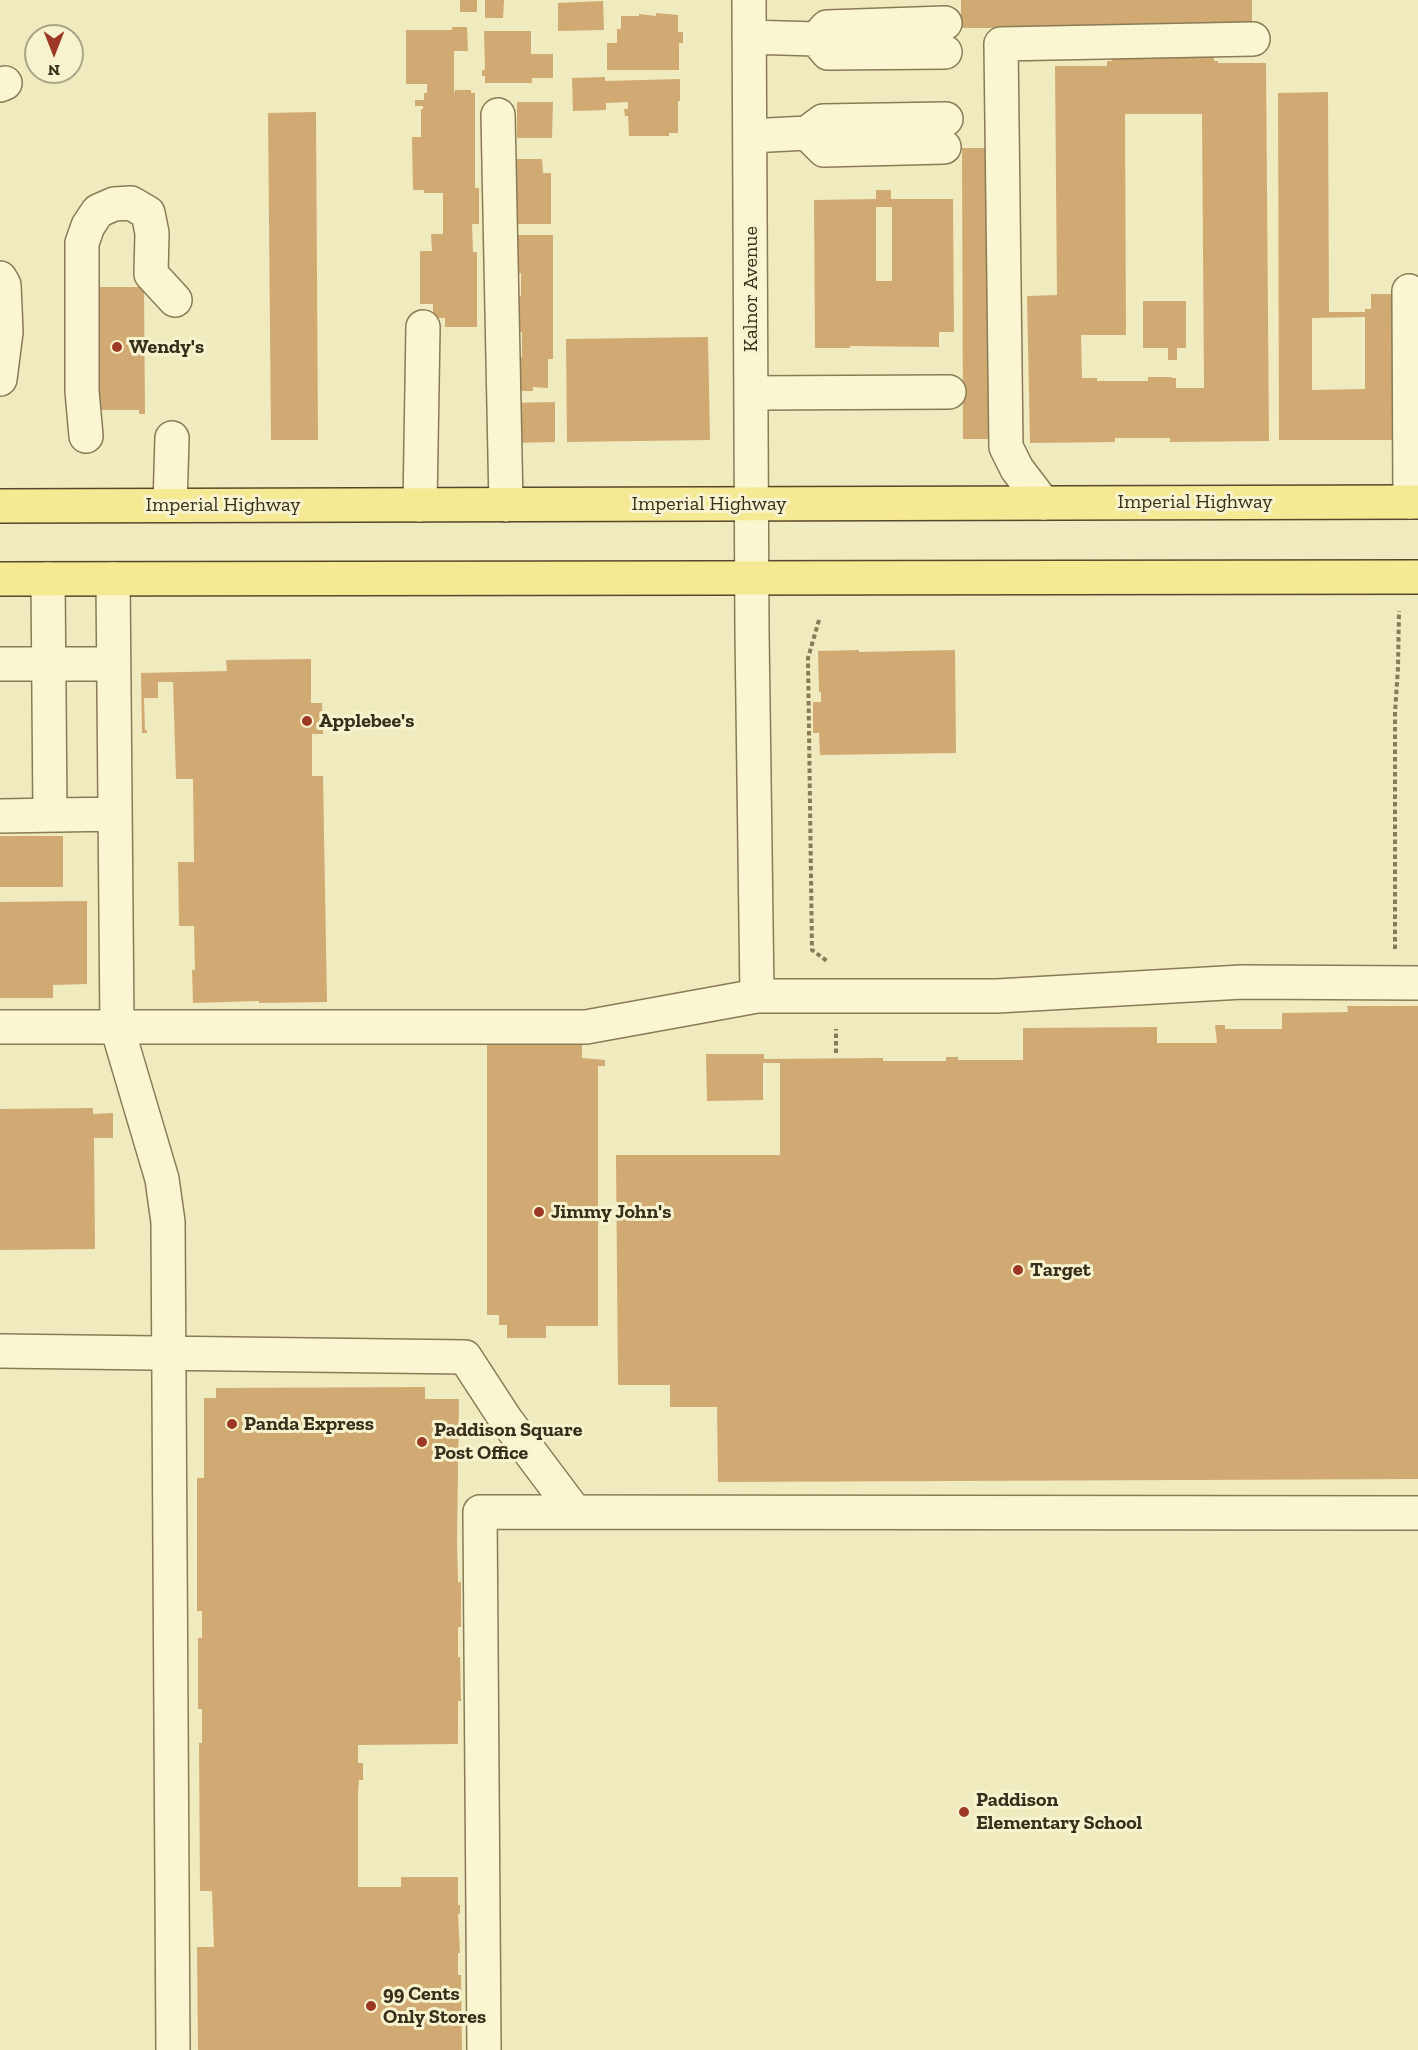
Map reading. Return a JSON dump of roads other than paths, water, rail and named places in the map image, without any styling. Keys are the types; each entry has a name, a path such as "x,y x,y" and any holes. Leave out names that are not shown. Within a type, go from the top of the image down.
{"main road":[{"name":"Imperial Highway","path":"0,506 1414,502"},
{"path":"0,579 1418,577"}],"street":[{"name":"Kalnor Avenue","path":"749,0 752,578 758,996"},
{"path":"750,37 816,39 828,53 945,38"},
{"path":"1044,503 1017,469 1006,447 1001,44 1253,39"},
{"path":"498,115 506,505"},
{"path":"750,136 807,133 824,150 945,133"},
{"path":"86,436 81,391 82,243 88,226 98,211 114,204 131,203 148,213 152,233 151,274 175,300"},
{"path":"0,278 4,285 6,332 0,379"},
{"path":"1408,291 1414,502"},
{"path":"420,505 423,327"},
{"path":"751,393 949,392"},
{"path":"170,505 172,438"},
{"path":"0,485 0,506"},
{"path":"48,579 50,815"},
{"path":"112,579 117,1027 162,1179 168,1222 173,2050"},
{"path":"0,664 114,664"},
{"path":"0,816 115,814"},
{"path":"0,1027 586,1027 758,996 997,996 1242,982 1407,982"},
{"path":"0,1351 465,1357 506,1420 575,1512"},
{"path":"484,2050 480,1512 1418,1513"}],"place":[{"name":"Wendy's","path":"117,347"},
{"name":"Applebee's","path":"307,721"},
{"name":"Jimmy John's","path":"539,1212"},
{"name":"Target","path":"1018,1270"},
{"name":"Panda Express","path":"232,1424"},
{"name":"Paddison Square Post Office","path":"422,1442"},
{"name":"Paddison Elementary School","path":"964,1812"},
{"name":"99 Cents Only Stores","path":"371,2006"}]}
